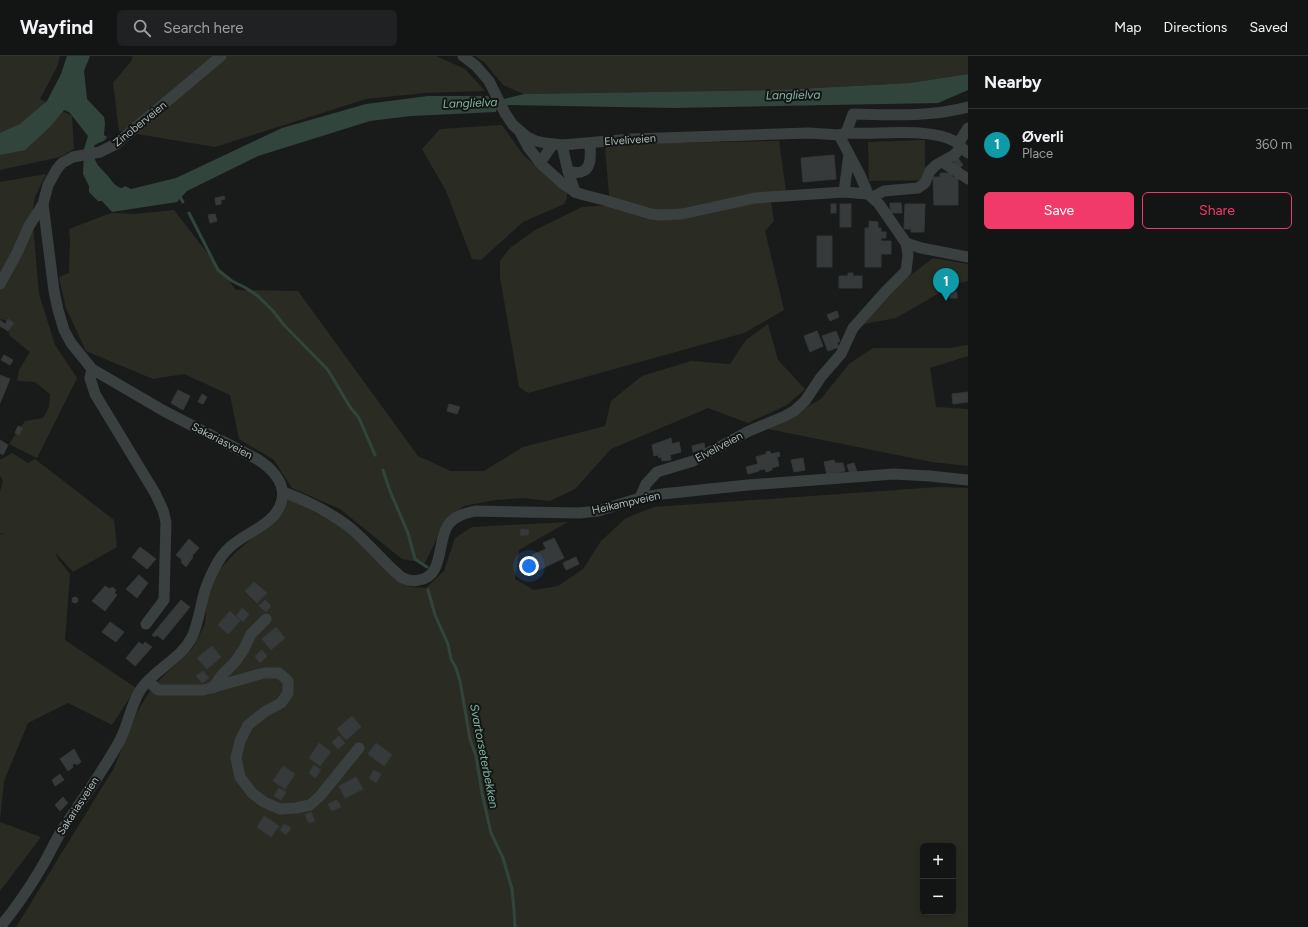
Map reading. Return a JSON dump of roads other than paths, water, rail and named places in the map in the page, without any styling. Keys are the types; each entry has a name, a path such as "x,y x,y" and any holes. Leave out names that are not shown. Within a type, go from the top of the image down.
{"street":[{"name":"Zinoberveien","path":"0,284 29,226 43,204 48,185 57,169 73,157 104,151 120,142 221,56"},
{"name":"Elveliveien","path":"462,56 476,66 489,81 513,125 527,137 536,141 558,145 632,139 809,132 842,134 849,154 871,196 879,204 906,243 908,262 906,271 853,328 838,358 821,377 805,401 794,411 785,416 749,431 693,461 657,472 646,484 640,498"},
{"path":"964,149 955,141 937,135 920,133 842,134 853,114 916,115 949,112 968,106"},
{"path":"520,132 528,147 540,163 562,183 575,192 584,196 615,203 643,213 660,215 699,211 755,198 844,192 871,196 884,192 918,188 925,183 930,171 936,165 964,149 968,128"},
{"path":"568,172 580,172 586,169 590,163 590,143"},
{"path":"540,163 558,145 575,192"},
{"path":"844,192 849,154"},
{"path":"942,162 968,179"},
{"name":"Sakariasveien","path":"0,927 25,894 61,832 111,756 125,729 141,689 183,650 192,637 205,590 218,562 230,547 268,522 275,515 280,507 283,492 274,474 261,461 164,411 92,369 71,343 64,330 58,310 54,291 43,204"},
{"path":"906,243 921,248 968,256"},
{"path":"92,369 90,378 95,394 145,476 159,501 165,516 164,600 146,624"},
{"name":"Heikampveien","path":"283,492 300,499 337,519 352,530 401,577 408,580 417,581 427,578 435,569 445,531 451,521 461,515 482,511 579,513 598,511 640,498 687,491 864,476 911,475 968,480"},
{"path":"213,688 221,676 235,662 244,649 251,634 266,619"},
{"path":"148,681 158,690 203,690 264,673 280,673 288,681 288,693 281,703 266,711 248,725 240,741 236,758 240,777 252,793 264,802 280,808 296,808 310,805 320,796 359,748"}],"water":[{"name":"Langlielva","path":"67,56 90,56 84,71 87,99 104,117 104,135 107,137 94,146 94,157 98,166 116,185 122,188 125,186 131,189 176,178 282,128 366,104 428,96 488,96 491,100 504,99 524,94 779,90 910,83 968,74 968,90 938,103 674,108 509,105 497,108 496,112 411,116 370,121 258,156 187,191 177,202 112,212 102,201 98,201 89,192 89,186 83,174 84,149 88,136 69,112 64,110 50,127 25,150 0,155 0,133 20,124 47,101 61,74"}],"waterway":[{"name":"Svartorseterbekken","path":"179,195 183,202"},
{"name":"Svartorseterbekken","path":"189,213 218,270 232,281 258,296 328,370 350,407 359,418 375,455"},
{"name":"Svartorseterbekken","path":"383,470 390,491 408,533 415,559 427,567"},
{"name":"Svartorseterbekken","path":"428,590 435,615 448,644 451,659 456,668 460,681 470,739 476,756 491,833 503,858 512,889 515,927"}],"place":[{"name":"Øverli","path":"946,301"}]}
